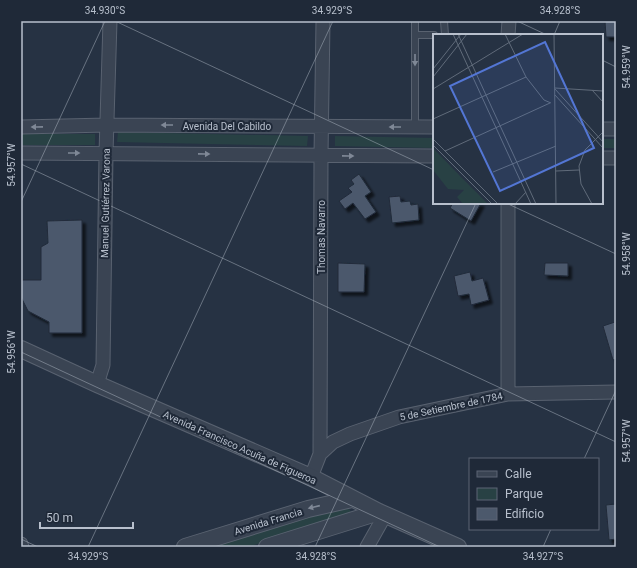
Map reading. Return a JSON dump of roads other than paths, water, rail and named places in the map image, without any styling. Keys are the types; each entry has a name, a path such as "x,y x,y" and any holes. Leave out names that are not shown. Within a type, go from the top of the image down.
{"street":[{"name":"Manuel Gutiérrez Varona","path":"97,384 103,365 106,153 110,21"},
{"name":"Thomas Navarro","path":"320,454 323,21"},
{"path":"508,34 509,21"},
{"name":"Avenida Del Cabildo","path":"21,127 107,125 433,127"},
{"path":"603,129 616,129"},
{"path":"21,153 433,156"},
{"path":"603,158 616,158"},
{"path":"508,204 508,394"},
{"name":"Avenida Francisco Acuña de Figueroa","path":"21,349 97,384 311,477 382,513 458,547"},
{"name":"5 de Setiembre de 1784","path":"311,477 320,454 333,442 350,434 399,417 508,394 616,392"},
{"name":"Avenida Francia","path":"185,547 308,508 352,498"},
{"path":"267,547 382,513"},
{"path":"367,547 382,513"}],"lane":[{"path":"415,21 415,127"},
{"path":"444,21 445,34"},
{"path":"415,35 433,36"}]}
